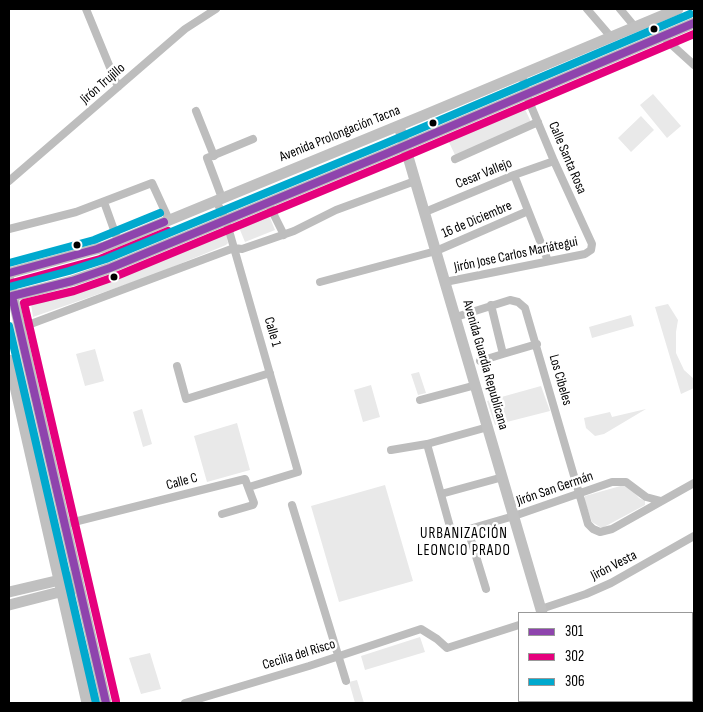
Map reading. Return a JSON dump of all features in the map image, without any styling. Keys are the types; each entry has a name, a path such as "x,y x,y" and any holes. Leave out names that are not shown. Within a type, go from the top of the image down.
{"main road":[{"name":"Avenida Prolongación Tacna","path":"9,273 97,249 118,241 678,9"},
{"path":"11,296 72,281 110,268 694,23"},
{"name":"Avenida Guardia Republicana","path":"399,126 542,611"},
{"path":"9,280 11,296 66,524 106,703"},
{"path":"9,360 87,703"},
{"path":"9,592 59,579 78,582"},
{"path":"9,605 62,592 78,582"}],"street":[{"path":"86,9 118,87"},
{"name":"Jirón Trujillo","path":"9,181 185,29 216,9"},
{"path":"587,9 611,37"},
{"path":"620,9 636,26"},
{"path":"662,36 694,64"},
{"name":"Calle Santa Rosa","path":"522,74 526,94 592,244 591,250"},
{"path":"196,111 214,156 253,139"},
{"path":"454,159 538,122"},
{"name":"Calle 1","path":"214,156 207,158 298,472 249,488"},
{"name":"Cesar Vallejo","path":"425,212 514,175 554,161"},
{"path":"514,175 548,261"},
{"path":"20,328 234,248 242,249 284,235 343,207 415,181"},
{"path":"9,229 104,202 152,183 168,220"},
{"path":"104,202 118,241"},
{"path":"268,203 284,235"},
{"name":"16 de Diciembre","path":"320,282 436,251 528,211"},
{"name":"Jirón Jose Carlos Mariátegui","path":"445,282 585,254 591,250"},
{"name":"Los Cibeles","path":"456,317 510,300 518,302 525,308 588,524 593,529 600,532 612,529 661,501"},
{"path":"491,305 503,354"},
{"path":"480,361 536,344"},
{"path":"177,366 186,399 270,373"},
{"path":"420,400 476,384"},
{"path":"391,450 428,444 488,427"},
{"path":"428,444 441,494 503,477"},
{"name":"Calle C","path":"66,524 243,479 247,481 249,488"},
{"name":"Jirón San Germán","path":"441,494 452,534 514,516 612,482 626,482 646,497 661,501"},
{"path":"661,501 694,483"},
{"path":"222,514 252,505 254,503 249,488"},
{"path":"292,505 346,681"},
{"path":"468,530 486,589"},
{"name":"Jirón Vesta","path":"542,611 611,583 694,536"},
{"name":"Cecilia del Risco","path":"185,703 421,629 447,648 518,625"}],"shaded area":[{"path":"694,9 694,16 413,134 412,130 472,102"},
{"path":"653,94 681,126 667,138 640,105"},
{"path":"523,105 531,122 455,155 447,138"},
{"path":"641,116 654,130 631,152 618,138"},
{"path":"381,142 382,146 234,208 232,203"},
{"path":"268,213 275,230 245,242 238,225"},
{"path":"206,215 208,219 121,256 69,273 27,282 26,280 56,274 65,268 115,253"},
{"path":"220,229 226,232 228,243 226,245 153,275 33,317 31,304 132,268"},
{"path":"668,304 678,320 676,353 684,370 694,379 694,388 681,394 655,307"},
{"path":"631,315 634,326 592,338 589,327"},
{"path":"15,321 68,560 63,561 9,323"},
{"path":"95,349 104,381 85,386 76,354"},
{"path":"419,372 426,393 418,395 411,374"},
{"path":"371,385 380,417 363,422 354,390"},
{"path":"541,386 550,411 495,425 487,401"},
{"path":"142,409 152,444 143,447 133,412"},
{"path":"646,409 604,434 595,436 586,428 584,418 610,412 612,417"},
{"path":"237,423 250,470 207,482 194,436"},
{"path":"385,485 413,581 339,602 311,506"},
{"path":"624,485 645,501 645,505 604,527 600,527 592,522 584,499 585,496"},
{"path":"420,637 425,652 365,670 361,656"},
{"path":"84,651 90,651 102,703 95,703"},
{"path":"150,653 161,689 141,694 129,658"},
{"path":"357,680 364,703 355,703 349,682"}],"transit line":[{"name":"306","path":"9,287 106,259 384,144 690,14"},
{"name":"301","path":"106,703 12,296 72,281 110,268 388,153 694,23"},
{"name":"302","path":"116,701 24,303 74,291 114,277 694,34"},
{"name":"306","path":"9,263 94,240 160,213"},
{"name":"301","path":"9,273 97,249 164,222"},
{"name":"302","path":"12,283 100,259 168,231"},
{"name":"306","path":"9,326 96,703"}],"district":[{"name":"URBANIZACIÓN LEONCIO PRADO","path":"464,542"}]}
